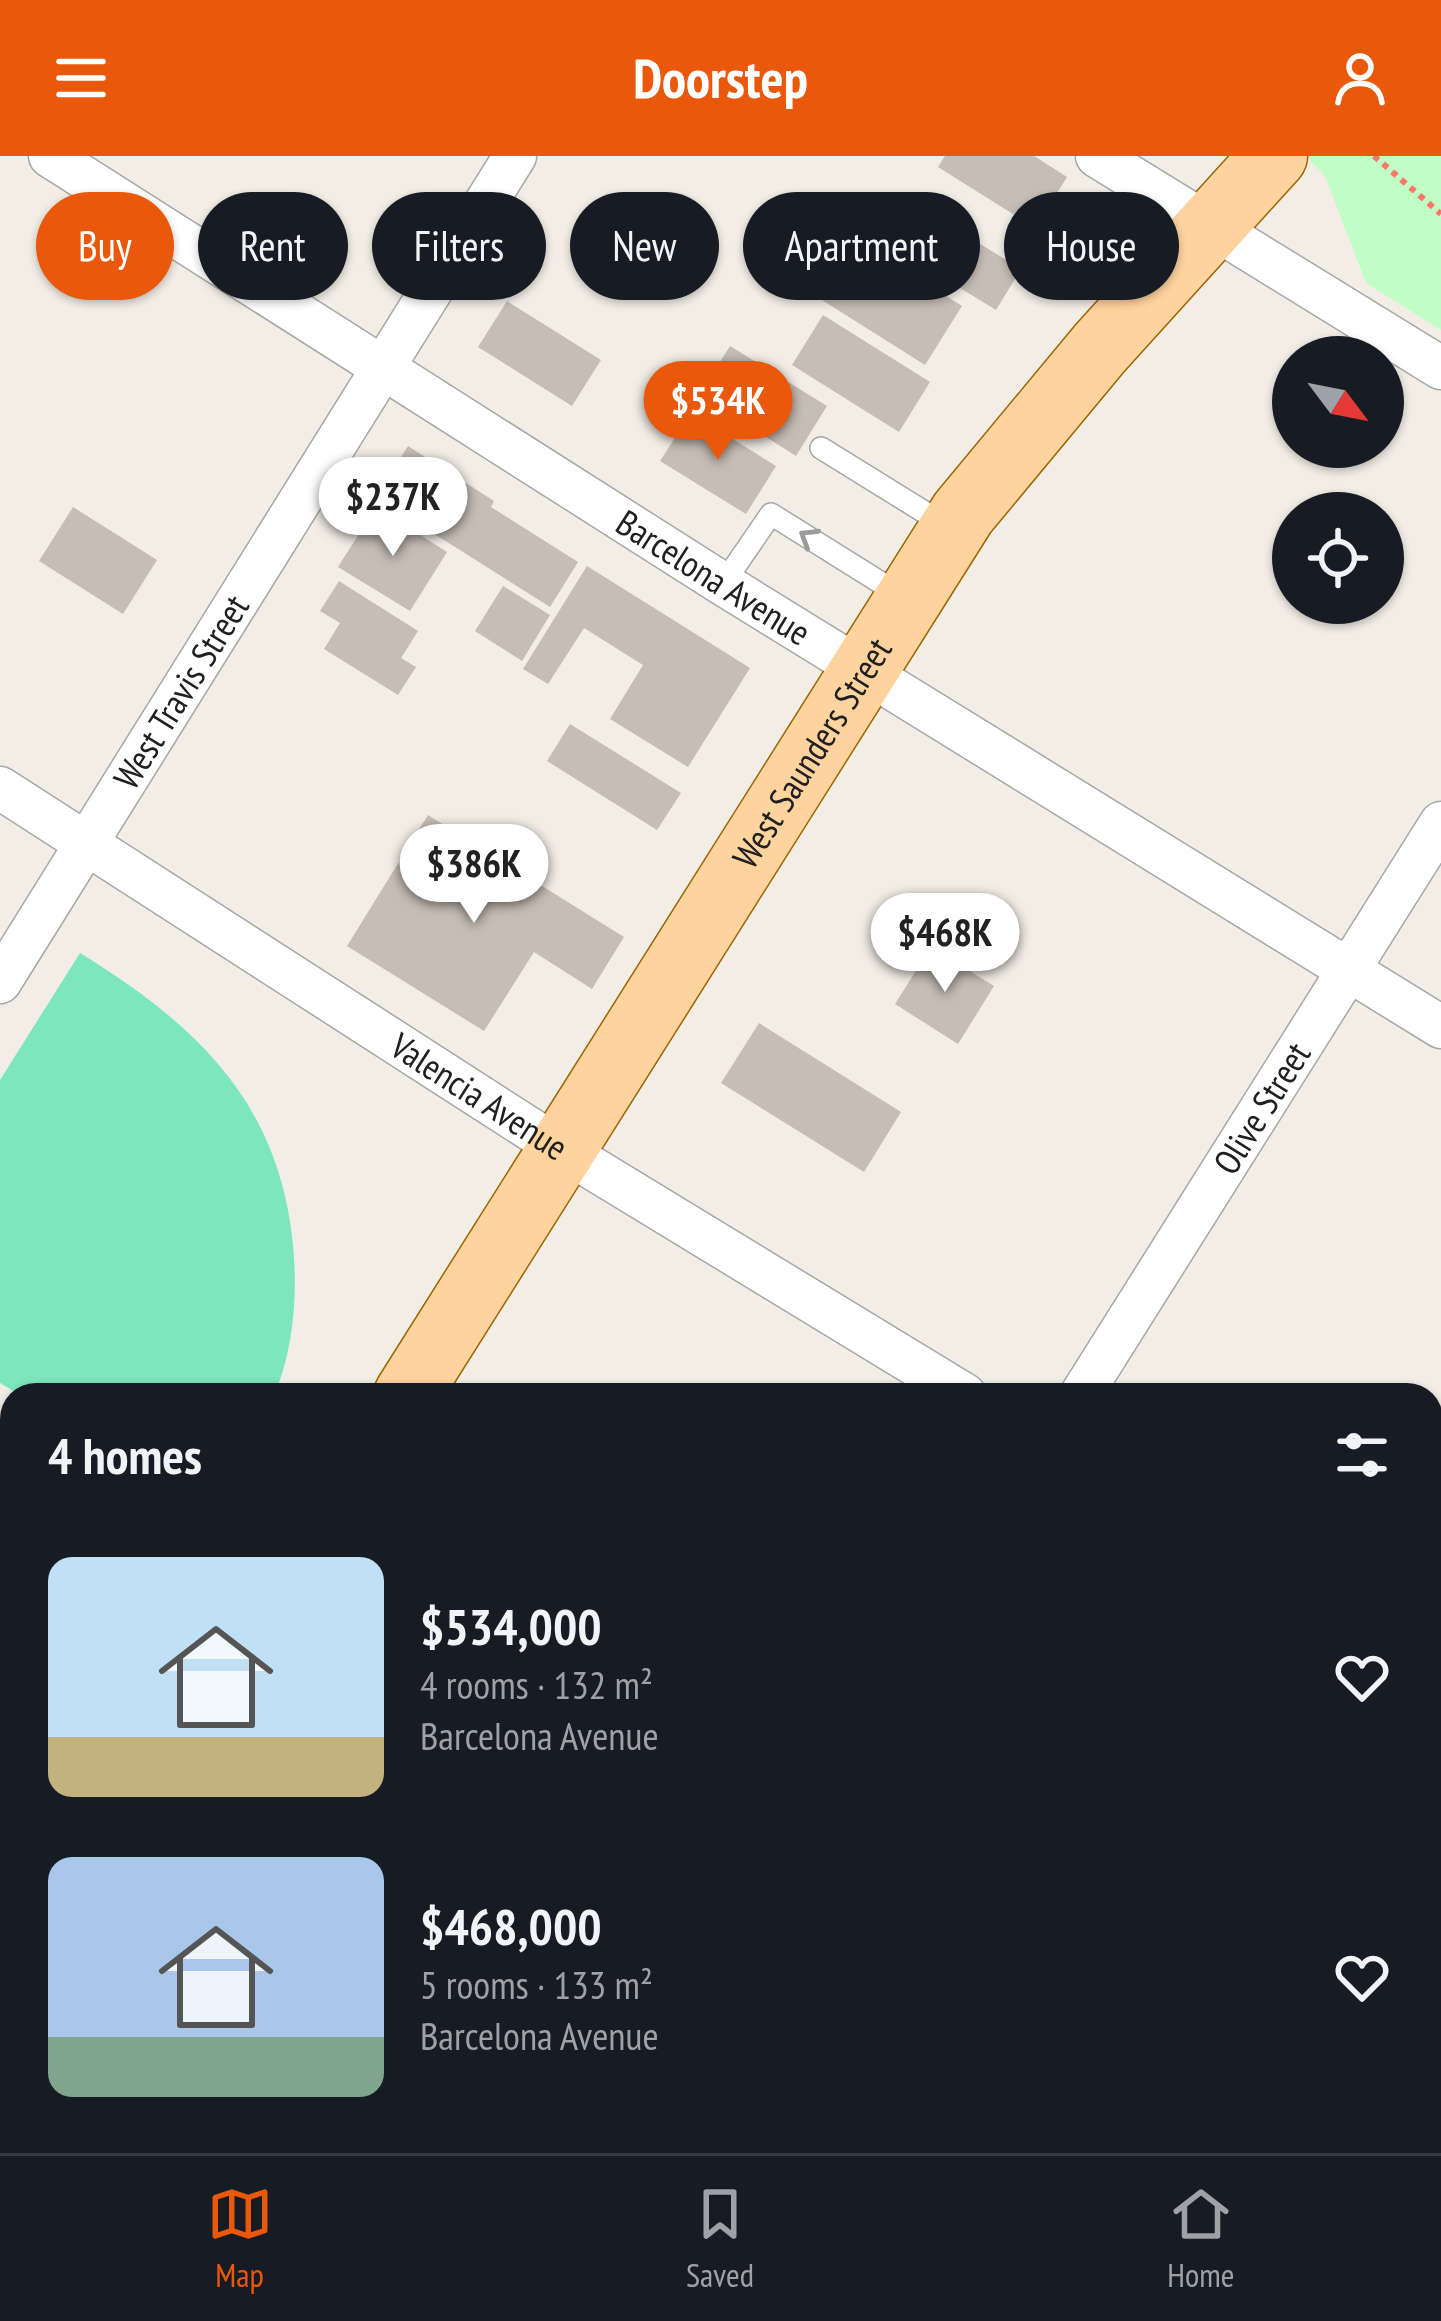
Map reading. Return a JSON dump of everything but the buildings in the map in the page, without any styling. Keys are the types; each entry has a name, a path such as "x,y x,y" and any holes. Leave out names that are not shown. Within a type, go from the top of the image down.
{"main road":[{"name":"West Saunders Street","path":"414,1383 953,530 1017,445 1274,156"}],"street":[{"name":"Barcelona Avenue","path":"50,156 723,584 1441,1027"},
{"name":"West Travis Street","path":"0,982 514,156"},
{"path":"1097,156 1441,368"},
{"name":"Valencia Avenue","path":"0,788 560,1150 945,1383"},
{"name":"Olive Street","path":"1089,1383 1441,823"}],"lane":[{"path":"821,448 953,530"},
{"path":"723,584 770,514 907,599"}],"path":[{"path":"1374,156 1441,214"}],"green space":[{"path":"1306,156 1441,156 1441,330 1366,283 1325,176"},
{"path":"80,953 164,1011 199,1043 254,1115 274,1158 287,1205 294,1310 278,1383 0,1383 0,1080"}]}
